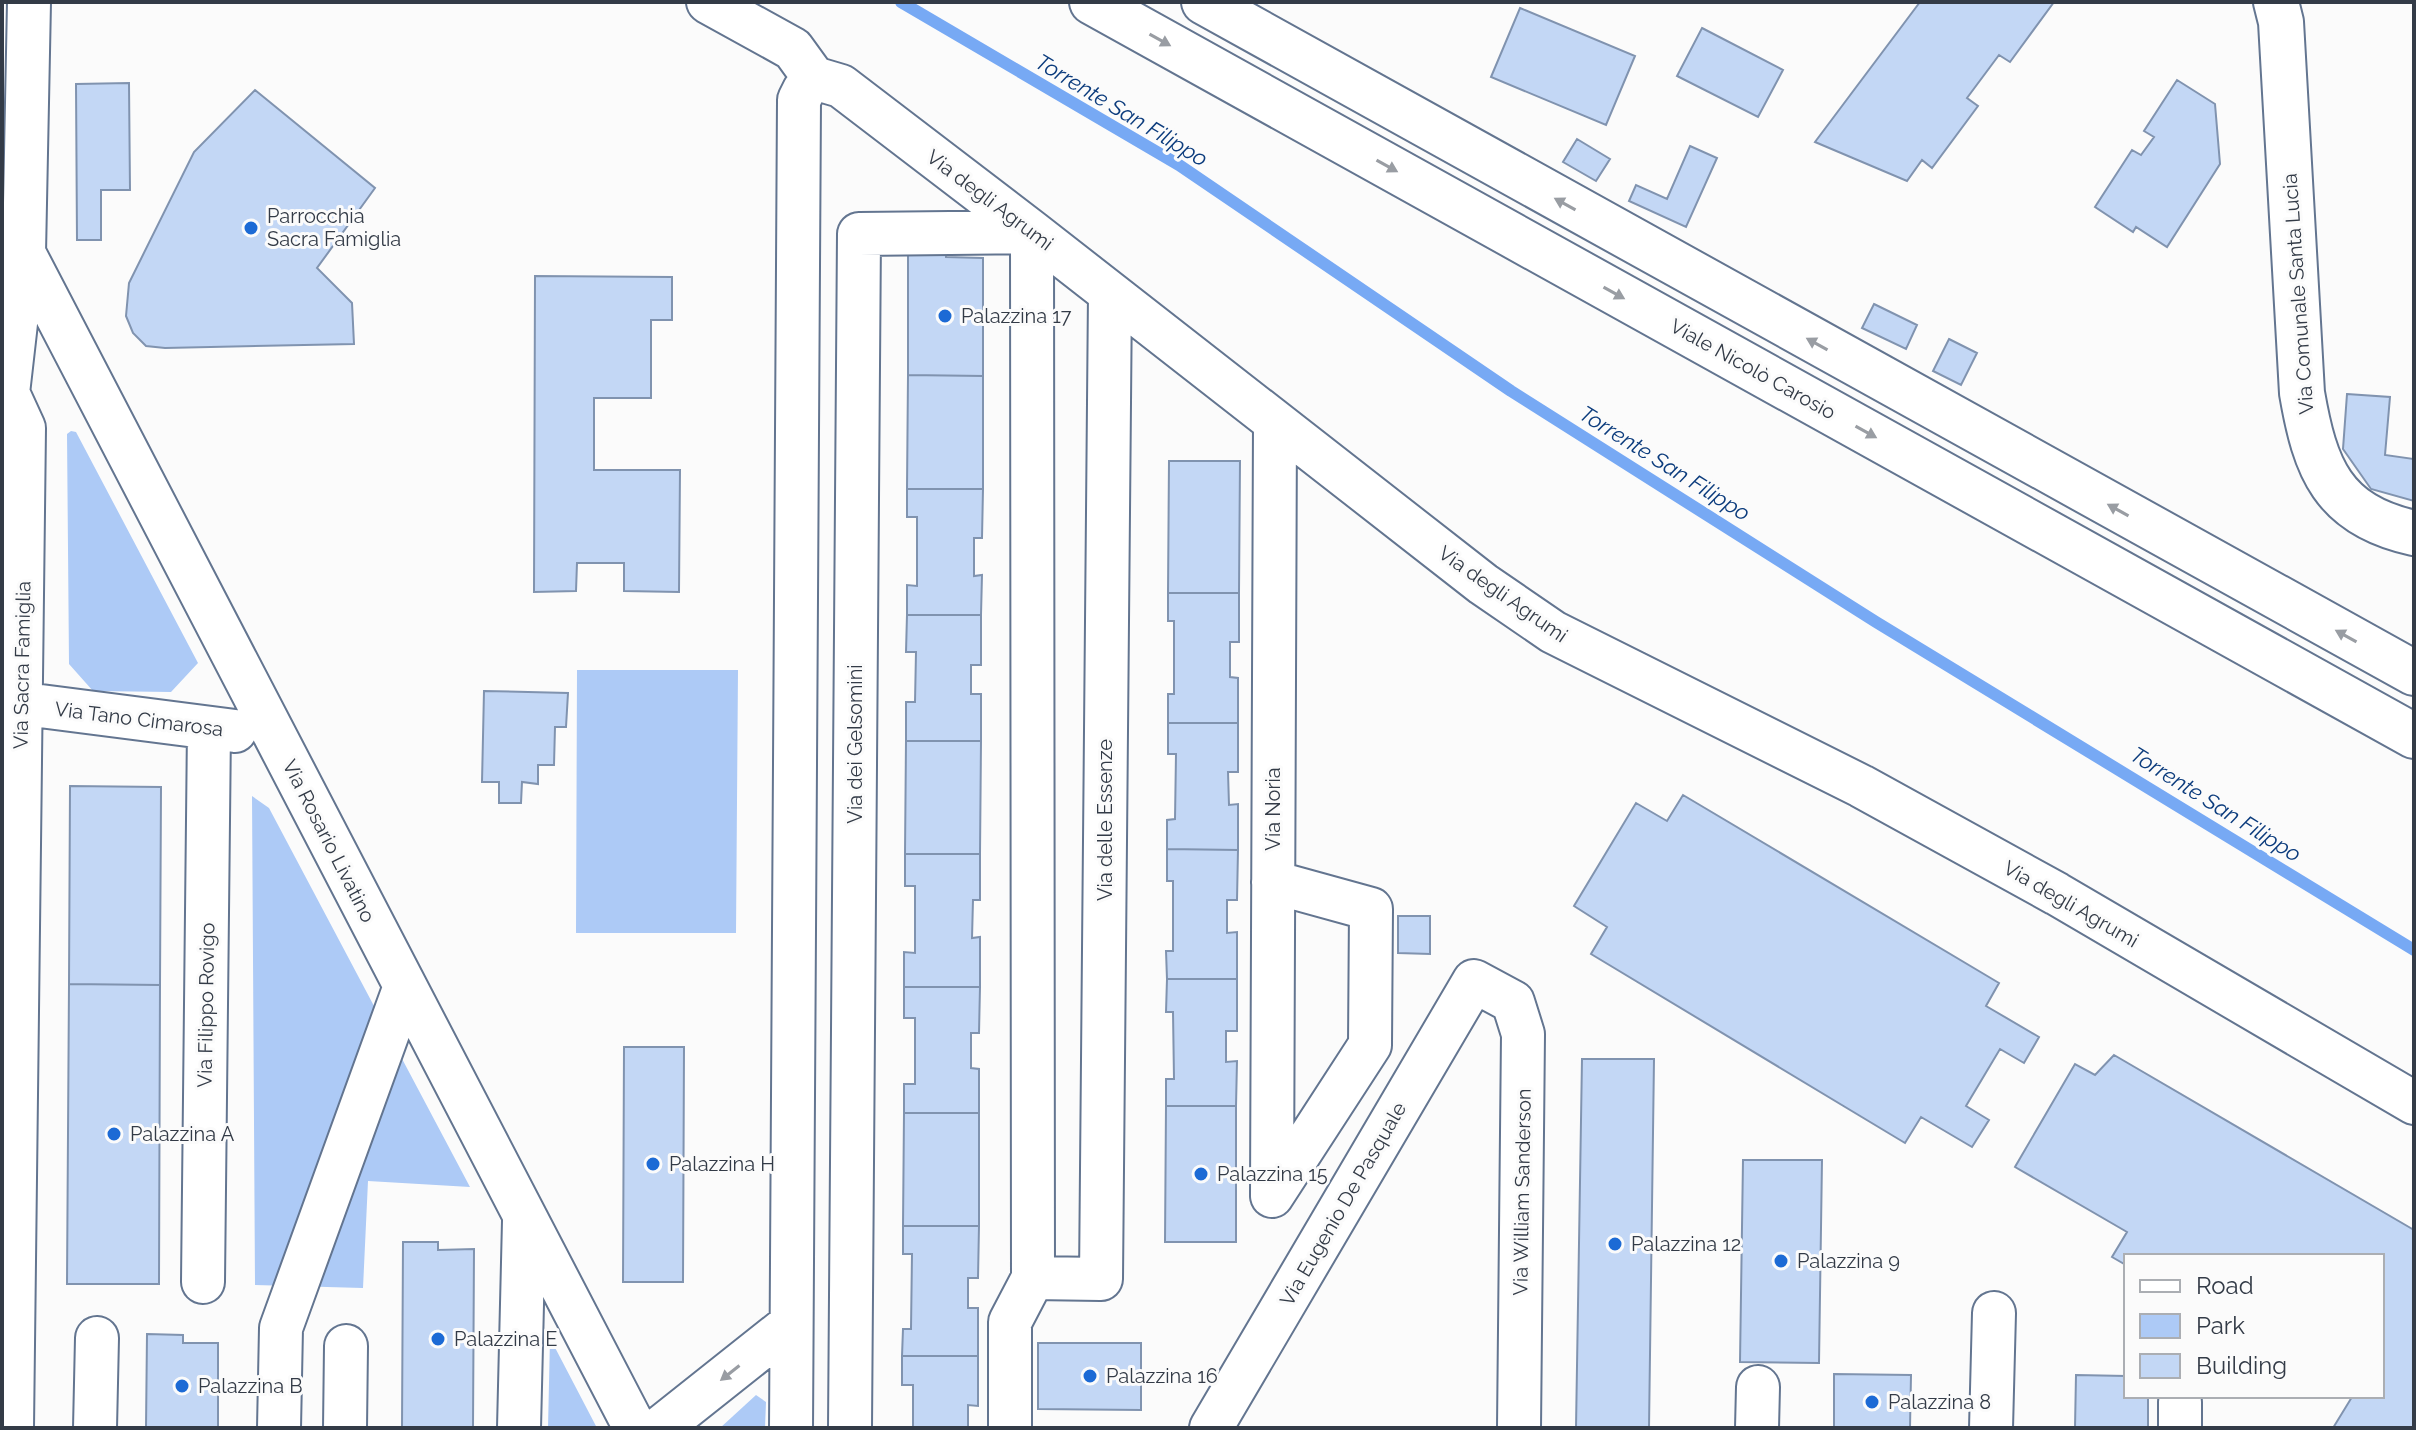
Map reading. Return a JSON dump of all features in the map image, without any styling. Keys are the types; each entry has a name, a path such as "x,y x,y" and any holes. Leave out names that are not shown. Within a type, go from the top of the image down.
{"main road":[{"name":"Viale Nicolò Carosio","path":"1092,2 2414,736"},
{"path":"1204,2 2414,673"},
{"name":"Via Comunale Santa Lucia","path":"2276,2 2281,22 2302,393 2309,434 2321,467 2341,497 2365,516 2414,533"}],"street":[{"name":"Via Sacra Famiglia","path":"12,1428 12,703 24,428 8,393 24,253 29,2"},
{"name":"Via degli Agrumi","path":"708,2 793,49 814,78 841,86 1483,584 1553,632 1647,682 1861,786 2057,894 2414,1103"},
{"path":"814,78 799,100 791,1410 850,1410"},
{"path":"1010,1428 1010,1322 1033,1278 1032,232"},
{"name":"Via dei Gelsomini","path":"850,1410 859,234 1032,232"},
{"name":"Via Rosario Livatino","path":"24,253 635,1428"},
{"name":"Via delle Essenze","path":"1033,1278 1101,1279 1110,293"},
{"name":"Via Noria","path":"1273,882 1371,909 1370,1045 1272,1196 1273,882 1275,422"},
{"path":"795,647 856,645"},
{"name":"Via Tano Cimarosa","path":"12,703 275,737"},
{"name":"Via Filippo Rovigo","path":"203,1282 209,728"},
{"name":"Via Eugenio De Pasquale","path":"1211,1428 1474,981"},
{"name":"Via William Sanderson","path":"1474,981 1513,1002 1523,1034 1519,1428"},
{"path":"279,1428 281,1328 405,986"},
{"path":"793,1017 853,1016"},
{"path":"519,1428 524,1216"},
{"path":"1991,1428 1994,1313"},
{"path":"660,1428 791,1324"},
{"path":"95,1428 97,1338"},
{"path":"345,1428 346,1346"},
{"path":"1757,1428 1758,1387"}],"green space":[{"path":"76,432 198,663 171,692 93,691 69,664 67,434"},
{"path":"577,670 738,670 736,933 576,933"},
{"path":"252,796 269,808 470,1187 368,1181 363,1288 255,1285"},
{"path":"550,1338 597,1428 548,1428"},
{"path":"756,1395 766,1402 765,1428 720,1428"}],"building":[{"path":"1920,2 2054,2 2010,62 1999,55 1967,98 1978,106 1932,168 1922,160 1907,181 1815,142"},
{"path":"1520,8 1635,56 1606,125 1491,77"},
{"path":"1702,28 1783,70 1758,117 1677,76"},
{"path":"2177,80 2215,104 2220,164 2167,247 2136,227 2133,232 2095,207 2132,150 2141,155 2154,137 2144,131"},
{"path":"129,83 130,190 101,190 101,240 77,240 76,84"},
{"name":"Parrocchia Sacra Famiglia","path":"255,90 375,188 317,268 352,303 354,344 146,346 133,333 126,316 129,283 194,152"},
{"path":"1577,139 1610,159 1596,181 1563,162"},
{"path":"1690,146 1717,158 1686,227 1629,201 1636,185 1667,199"},
{"name":"Palazzina 17","path":"908,248 946,248 946,257 983,258 983,376 908,375"},
{"path":"535,276 672,277 672,320 651,320 651,398 594,398 594,470 680,470 679,592 624,591 624,563 577,563 576,591 534,592"},
{"path":"1874,304 1917,325 1906,349 1862,328"},
{"path":"1949,339 1977,353 1961,385 1933,371"},
{"name":"Palazzina 17","path":"908,375 983,376 983,489 907,489"},
{"path":"2347,394 2390,397 2385,455 2414,459 2414,501 2371,489 2343,449"},
{"path":"1169,461 1240,461 1239,593 1168,593"},
{"path":"907,489 983,489 982,538 974,538 974,576 982,575 981,615 907,615 907,585 917,586 917,517 907,517"},
{"path":"1168,593 1239,593 1239,642 1230,642 1230,677 1238,678 1238,723 1168,723 1168,694 1174,694 1174,621 1168,621"},
{"path":"907,615 981,615 981,665 971,665 971,694 981,694 981,741 906,741 906,702 915,702 916,652 906,652"},
{"path":"484,691 568,693 566,727 555,727 554,765 538,765 538,784 522,782 521,803 499,803 499,782 482,782"},
{"path":"1168,723 1238,723 1238,772 1228,772 1229,805 1238,804 1238,850 1167,849 1167,820 1175,819 1176,754 1168,754"},
{"path":"906,741 981,741 980,854 905,854"},
{"path":"70,786 161,787 160,985 69,984"},
{"path":"1683,795 1999,983 1986,1006 2039,1037 2024,1063 2000,1049 1966,1106 1989,1120 1972,1147 1921,1117 1905,1143 1591,954 1607,927 1574,906 1636,803 1667,821"},
{"path":"1167,849 1238,850 1237,900 1227,900 1227,933 1237,932 1237,979 1167,979 1166,951 1173,951 1173,881 1167,881"},
{"path":"905,854 980,854 980,900 973,900 972,938 980,937 980,987 904,987 904,952 915,953 915,886 905,886"},
{"path":"1398,916 1430,916 1430,954 1398,953"},
{"name":"Palazzina 15","path":"1167,979 1237,979 1237,1031 1226,1031 1226,1062 1237,1061 1236,1106 1166,1106 1166,1079 1174,1079 1173,1012 1166,1012"},
{"name":"Palazzina A","path":"69,984 160,985 159,1284 67,1284"},
{"path":"904,987 980,987 979,1033 971,1033 971,1068 979,1069 979,1113 904,1113 904,1084 915,1084 915,1018 904,1018"},
{"name":"Palazzina H","path":"624,1047 684,1047 683,1282 623,1282"},
{"path":"2114,1055 2414,1230 2414,1428 2333,1428 2351,1398 2384,1398 2384,1254 2124,1254 2124,1264 2112,1257 2127,1232 2015,1167 2075,1064 2095,1075"},
{"name":"Palazzina 12","path":"1582,1059 1654,1059 1649,1428 1576,1428"},
{"name":"Palazzina 15","path":"1166,1106 1236,1106 1236,1242 1165,1242"},
{"path":"904,1113 979,1113 979,1226 903,1226"},
{"name":"Palazzina 9","path":"1743,1160 1822,1160 1819,1363 1740,1362"},
{"path":"903,1226 979,1226 978,1278 968,1278 968,1308 978,1308 978,1356 902,1356 903,1329 911,1329 912,1254 903,1254"},
{"name":"Palazzina E","path":"403,1242 438,1242 438,1250 474,1249 473,1428 402,1428"},
{"name":"Palazzina B","path":"147,1334 183,1335 183,1343 218,1343 218,1428 146,1428"},
{"name":"Palazzina 16","path":"1038,1343 1141,1343 1141,1410 1038,1409"},
{"path":"902,1356 978,1356 978,1406 968,1405 968,1428 913,1428 913,1385 902,1385"},
{"name":"Palazzina 8","path":"1834,1374 1911,1375 1910,1428 1834,1428"},
{"path":"2076,1375 2124,1376 2124,1398 2148,1398 2148,1428 2075,1428"}],"waterway":[{"name":"Torrente San Filippo","path":"901,2 1179,165 1511,391 1876,622 2414,950"}],"place":[{"name":"Parrocchia Sacra Famiglia","path":"251,228"},
{"name":"Palazzina 17","path":"945,316"},
{"name":"Palazzina A","path":"114,1134"},
{"name":"Palazzina H","path":"653,1164"},
{"name":"Palazzina 15","path":"1201,1174"},
{"name":"Palazzina 12","path":"1615,1244"},
{"name":"Palazzina 9","path":"1781,1261"},
{"name":"Palazzina E","path":"438,1339"},
{"name":"Palazzina 16","path":"1090,1376"},
{"name":"Palazzina B","path":"182,1386"},
{"name":"Palazzina 8","path":"1872,1402"}]}
